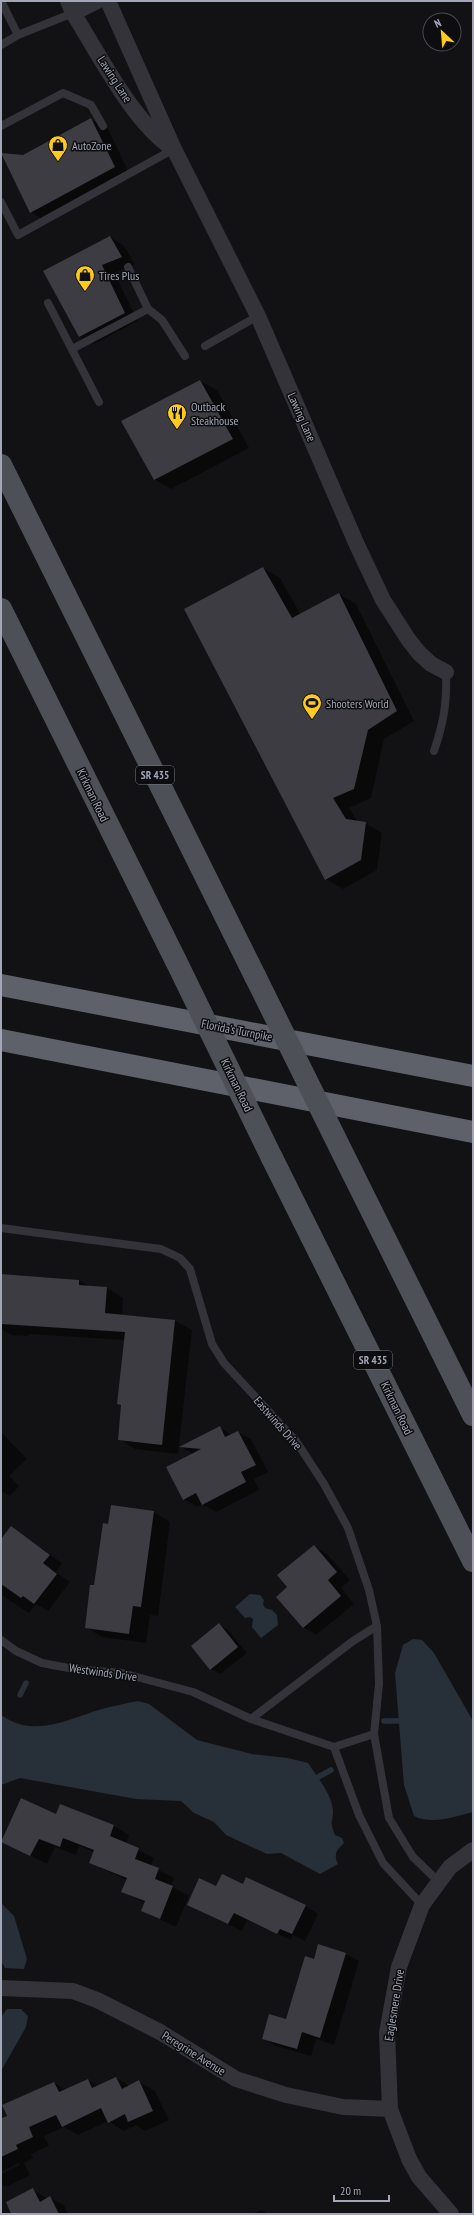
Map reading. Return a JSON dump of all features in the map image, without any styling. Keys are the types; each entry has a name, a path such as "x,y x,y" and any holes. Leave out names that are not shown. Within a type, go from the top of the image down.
{"highway":[{"name":"Florida's Turnpike","path":"1,985 473,1076"},
{"path":"1,1040 473,1132"}],"main road":[{"name":"SR 435","path":"1,465 473,1415"},
{"name":"Kirkman Road","path":"1,609 473,1561"}],"street":[{"path":"70,7 97,1"},
{"name":"Lawing Lane","path":"108,1 174,149 258,316 357,545 384,600 408,639 419,653 431,664 446,672"},
{"name":"Lawing Lane","path":"70,7 128,100 158,138 174,149"},
{"name":"Eaglesmere Drive","path":"451,2214 420,2177 409,2159 390,2109 387,2033 399,1967 422,1905 438,1881 450,1867 473,1850"},
{"name":"Peregrine Avenue","path":"1,1988 72,1991 97,2000 160,2032 236,2079 286,2095 343,2107 390,2109"}],"lane":[{"path":"1,1 18,35"},
{"path":"1,45 70,7"},
{"path":"1,126 63,93 92,105 103,126"},
{"path":"1,202 18,235 174,149"},
{"path":"128,267 148,309 162,320 185,356"},
{"path":"48,303 99,402"},
{"path":"72,349 148,309"},
{"path":"205,346 258,316"},
{"path":"434,751 444,723 447,698 446,672"},
{"name":"Eastwinds Drive","path":"1,1228 161,1250 180,1258 190,1270 212,1344 224,1363 296,1441 348,1528 369,1590 377,1626 379,1684 374,1734 389,1818 413,1857 438,1881"},
{"path":"251,1720 353,1641 377,1626"},
{"name":"Westwinds Drive","path":"1,1640 16,1650 42,1663 74,1669 122,1672 194,1692 251,1720 334,1747"},
{"path":"374,1734 334,1747 360,1815 383,1863 422,1905"}],"shaded area":[{"path":"250,1594 260,1595 264,1600 263,1604 265,1608 272,1610 277,1615 278,1625 261,1638 252,1627 253,1619 250,1617 245,1618 235,1607"},
{"path":"413,1639 422,1640 434,1653 473,1721 473,1812 451,1818 436,1820 421,1819 414,1816 404,1785 395,1673 403,1645"},
{"path":"138,1701 149,1704 197,1740 252,1754 288,1758 308,1763 324,1786 330,1798 333,1811 333,1830 335,1835 342,1838 344,1843 336,1852 338,1864 320,1874 281,1853 267,1854 226,1835 214,1822 194,1813 181,1801 136,1799 20,1778 1,1785 1,1715 26,1726 52,1725 102,1709"},
{"path":"1,1903 14,1916 27,1959 24,1969 5,1968 1,1961"},
{"path":"7,2009 21,2009 28,2016 26,2027 1,2071 1,2017"}],"building":[{"name":"AutoZone","path":"91,118 115,167 30,213 1,153 23,155"},
{"name":"Tires Plus","path":"110,236 122,257 102,265 125,313 79,337 43,271"},
{"name":"Outback Steakhouse","path":"200,380 233,439 154,480 121,421"},
{"name":"Shooters World","path":"263,567 292,618 339,593 397,711 368,730 354,789 333,798 346,819 366,822 361,860 325,880 184,609"},
{"path":"1,1274 79,1280 79,1285 107,1287 105,1313 175,1320 162,1445 118,1440 121,1405 117,1404 125,1332 1,1324"},
{"path":"220,1426 225,1437 238,1431 256,1465 241,1472 246,1482 202,1505 196,1493 183,1500 166,1467 201,1449 179,1447"},
{"path":"111,1505 154,1511 141,1607 133,1606 129,1634 85,1628 90,1585 94,1585 103,1523 108,1524"},
{"path":"11,1526 50,1555 43,1563 57,1574 34,1604 23,1596 21,1598 1,1584 1,1539"},
{"path":"314,1545 337,1572 328,1580 341,1596 303,1628 276,1597 287,1587 277,1575"},
{"path":"219,1623 238,1647 210,1670 191,1646"},
{"path":"21,1798 56,1814 60,1804 114,1825 110,1836 139,1848 135,1859 159,1868 155,1879 173,1886 160,1919 141,1911 145,1901 121,1892 127,1878 89,1863 94,1850 63,1838 60,1847 39,1839 30,1856 1,1842"},
{"path":"222,1874 243,1884 246,1877 306,1905 292,1934 280,1929 277,1934 234,1913 228,1924 187,1905 199,1878 216,1886"},
{"path":"318,1944 346,1953 320,2038 302,2032 297,2049 262,2039 269,2014 286,2019 305,1956 314,1959"},
{"path":"116,2077 122,2089 139,2080 153,2111 128,2122 125,2114 108,2123 101,2108 62,2127 56,2115 29,2127 33,2137 16,2145 18,2149 1,2157 1,2115 2,2118 7,2116 2,2105 54,2082 59,2092 88,2079 92,2088"},
{"path":"33,2188 40,2202 50,2196 59,2214 11,2214 6,2202"}],"waterway":[{"path":"20,1695 26,1683"},
{"path":"384,1721 401,1721"},
{"path":"318,1777 331,1770"}],"place":[{"name":"AutoZone","path":"58,162"},
{"name":"Tires Plus","path":"85,292"},
{"name":"Outback Steakhouse","path":"177,430"},
{"name":"Shooters World","path":"312,720"}]}
